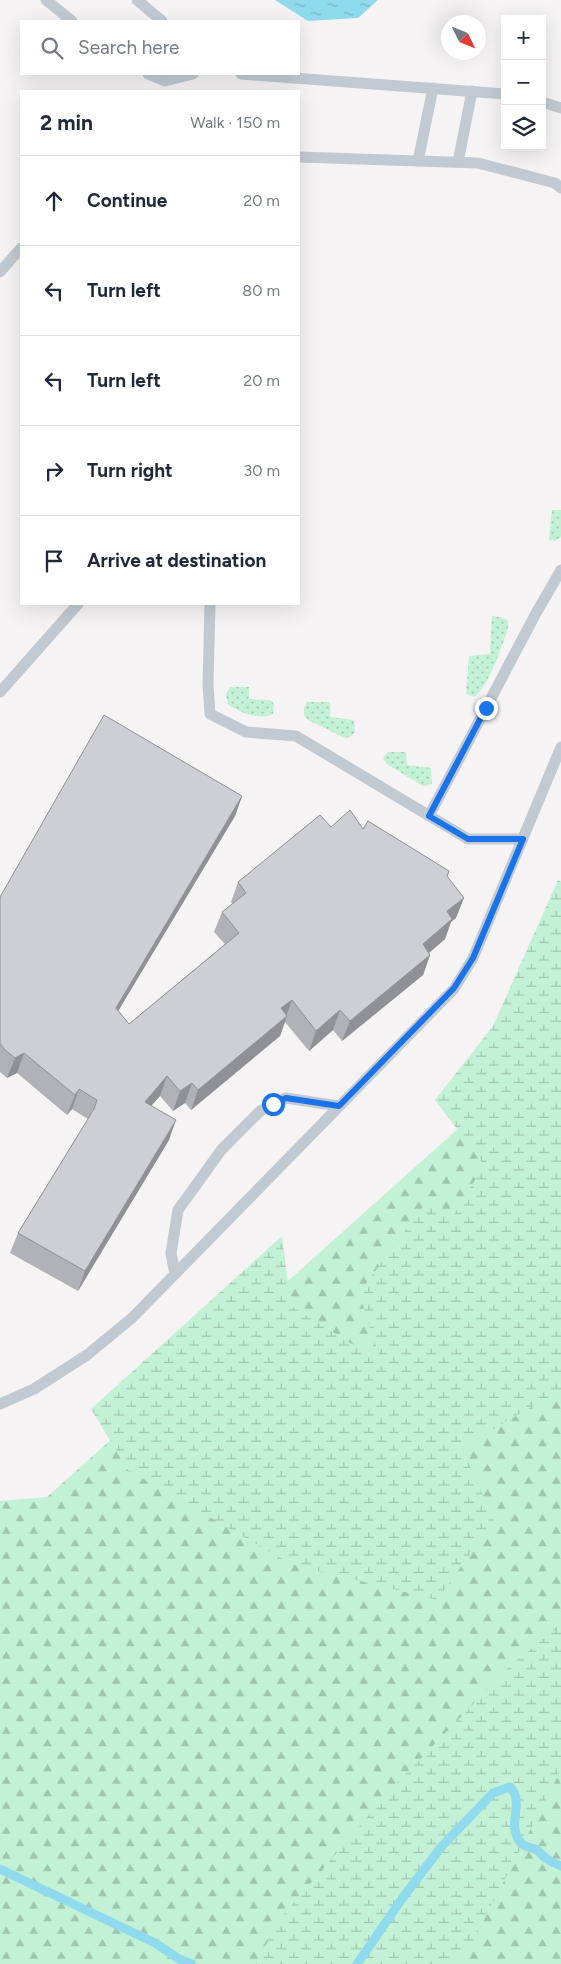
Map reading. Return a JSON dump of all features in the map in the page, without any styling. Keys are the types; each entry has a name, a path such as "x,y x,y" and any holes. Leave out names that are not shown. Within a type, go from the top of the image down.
{"lane":[{"path":"46,0 71,20"},
{"path":"137,0 161,20"},
{"path":"150,75 165,81 189,75"},
{"path":"255,75 501,94"},
{"path":"418,161 433,88"},
{"path":"458,162 472,91"},
{"path":"546,103 561,108"},
{"path":"300,156 478,163 555,184 561,188"},
{"path":"0,272 20,249"},
{"path":"429,816 534,615 561,570"},
{"path":"0,692 77,605"},
{"path":"210,605 208,684 210,714 246,732 296,736 468,839 523,839"},
{"path":"0,1404 34,1389 87,1355 132,1318 454,988 473,958 561,746"},
{"path":"175,1274 171,1253 178,1210 222,1149 260,1111 286,1098 339,1106"}],"green space":[{"path":"552,510 561,510 561,537 556,541 549,540"},
{"path":"492,616 504,618 508,621 508,628 489,676 479,693 474,697 466,694 469,656 490,654"},
{"path":"230,687 249,687 249,699 270,700 274,704 273,714 261,717 256,716 244,713 228,705 226,694"},
{"path":"307,702 330,702 330,717 354,720 355,732 350,737 345,738 308,720 304,715 304,708"},
{"path":"388,752 406,752 407,765 431,768 432,784 421,785 387,764 383,758"},
{"path":"558,880 561,882 561,1390 462,1447 494,1521 437,1600 291,1564 128,1470 91,1409 282,1236 291,1306 381,1362 359,1293 426,1203 452,1218 484,1165 435,1100 493,1026"},
{"path":"561,983 561,1964 0,1964 0,1501 47,1497 530,1064"},
{"path":"561,1625 561,1770 471,1945 445,1964 256,1964 279,1920 395,1785 511,1665"}],"water":[{"path":"275,0 378,0 358,18 308,21"}],"building":[{"path":"104,715 242,796 116,1008 129,1024 239,933 222,912 246,893 238,882 320,815 331,827 350,810 363,829 368,821 449,871 447,876 464,898 447,911 452,919 423,944 430,955 350,1021 340,1010 316,1031 292,1000 281,1008 287,1016 198,1090 192,1083 180,1091 167,1076 145,1102 176,1120 85,1271 18,1233 94,1109 97,1100 79,1089 75,1095 24,1053 15,1058 0,1043 0,897"}],"waterway":[{"path":"357,1964 404,1896 442,1846 493,1793 510,1787 516,1800 515,1828 521,1843 537,1850 545,1858 561,1866"},
{"path":"0,1869 155,1943 179,1959 192,1964"}],"route":[{"path":"273,1104 286,1098 339,1106 454,988 473,958 523,839 468,839 429,816 486,708"}]}
